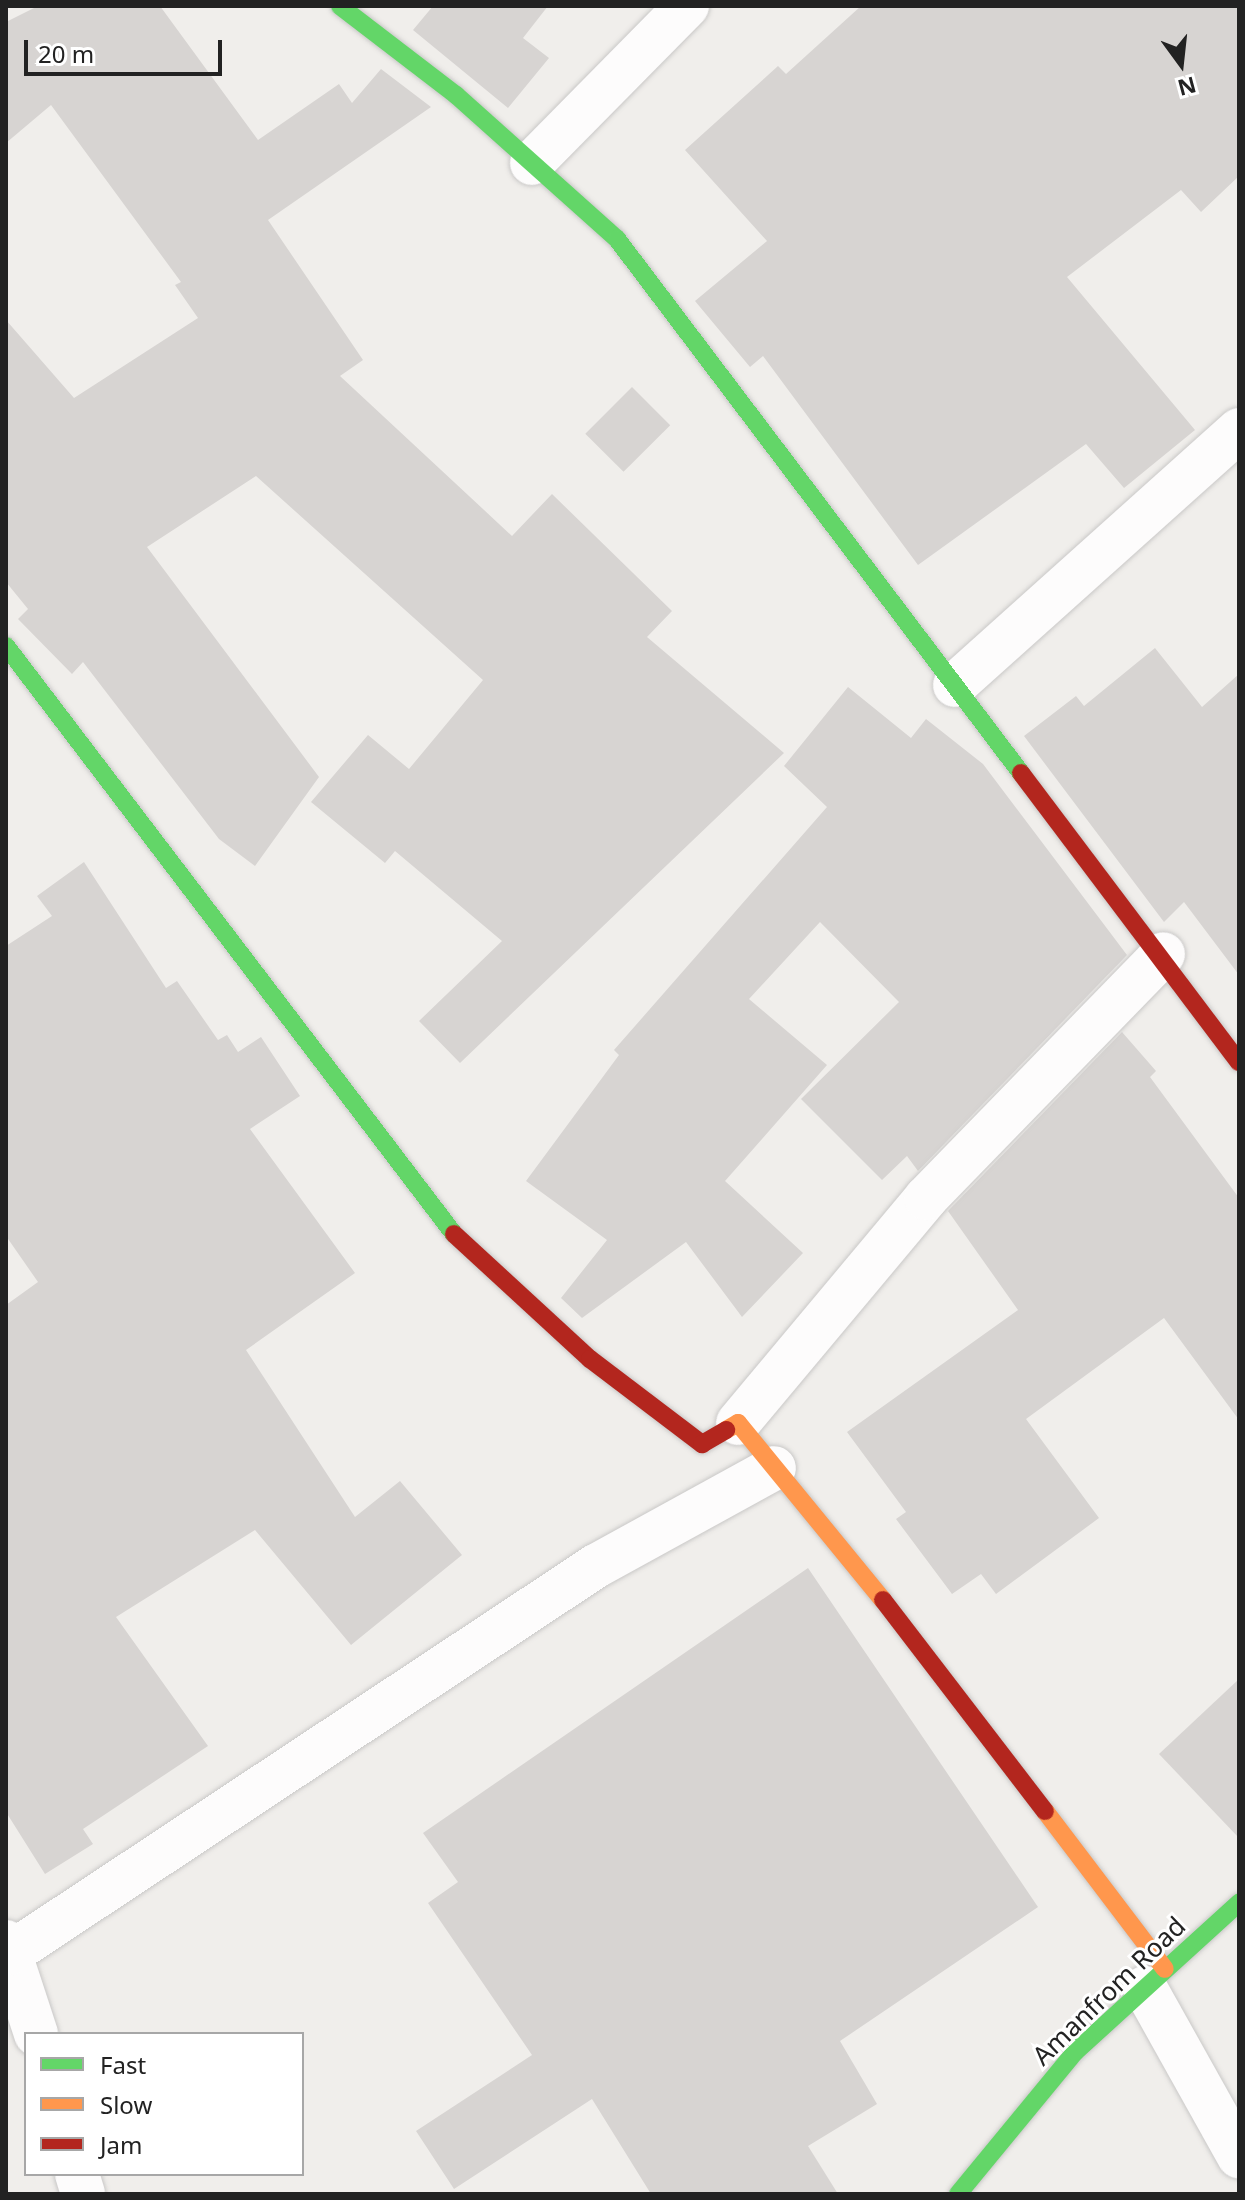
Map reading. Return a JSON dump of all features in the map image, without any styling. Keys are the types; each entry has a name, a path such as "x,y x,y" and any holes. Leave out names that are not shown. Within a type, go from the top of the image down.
{"street":[{"path":"340,6 532,163 617,239 955,685 1055,826 1163,954 1239,1062"},
{"path":"532,163 687,6"},
{"path":"955,685 1239,430"},
{"path":"6,646 448,1228 590,1359 702,1444 738,1423 926,1198 1163,954"},
{"path":"738,1423 1155,1979 1239,2156"},
{"path":"35,2032 8,1948 596,1566 774,1468"},
{"name":"Amanfrom Road","path":"958,2194 1075,2052 1239,1903"}],"building":[{"path":"38,6 160,6 258,140 339,84 352,103 381,69 431,107 268,220 363,360 340,376 512,536 552,494 672,611 647,637 784,753 460,1063 419,1021 502,941 395,851 385,863 311,802 368,735 409,769 483,680 256,476 147,547 319,777 255,866 219,839 83,662 72,674 18,619 28,609 6,582 6,320 74,398 198,318 175,285 181,282 51,105 6,143 6,22"},
{"path":"433,6 548,6 523,38 549,58 508,108 413,30"},
{"path":"861,6 1239,6 1239,176 1201,212 1181,190 1067,277 1195,430 1124,488 1086,444 918,565 763,356 750,367 695,301 767,241 685,150 778,66 786,74"},
{"path":"632,387 670,425 624,472 585,434"},
{"path":"1155,648 1202,707 1239,674 1239,975 1184,902 1164,922 1024,736 1076,696 1084,706"},
{"path":"848,687 911,738 926,719 983,764 1127,955 918,1171 907,1156 882,1180 801,1099 899,1002 820,922 749,999 827,1065 725,1181 803,1253 742,1317 686,1242 582,1318 561,1298 607,1240 526,1181 619,1055 614,1050 827,807 784,766"},
{"path":"84,862 166,988 177,981 218,1040 227,1035 238,1052 261,1037 300,1096 250,1129 355,1273 246,1350 355,1517 400,1481 462,1555 351,1645 255,1530 116,1617 208,1746 83,1829 93,1844 45,1874 6,1812 6,1305 38,1282 6,1236 6,946 52,916 37,896"},
{"path":"1122,1032 1156,1071 1150,1077 1239,1198 1239,1420 1164,1318 1026,1419 1099,1518 996,1594 981,1574 952,1594 896,1519 906,1512 847,1432 1018,1310 948,1211"},
{"path":"808,1568 1038,1907 840,2041 877,2104 808,2146 838,2194 651,2194 592,2099 454,2189 416,2131 532,2055 428,1903 458,1882 423,1833"},
{"path":"1239,1679 1239,1838 1159,1754"}],"traffic: fast":[{"path":"340,6 456,95 617,239 1021,773"},
{"path":"6,646 454,1234"},
{"path":"958,2194 1075,2052 1239,1903"}],"traffic: slow":[{"path":"726,1430 738,1423 883,1600"},
{"path":"1045,1811 1165,1969"}],"traffic: jam":[{"path":"1021,773 1239,1062"},
{"path":"454,1234 590,1359 702,1444 726,1430"},
{"path":"883,1600 1045,1811"}]}
